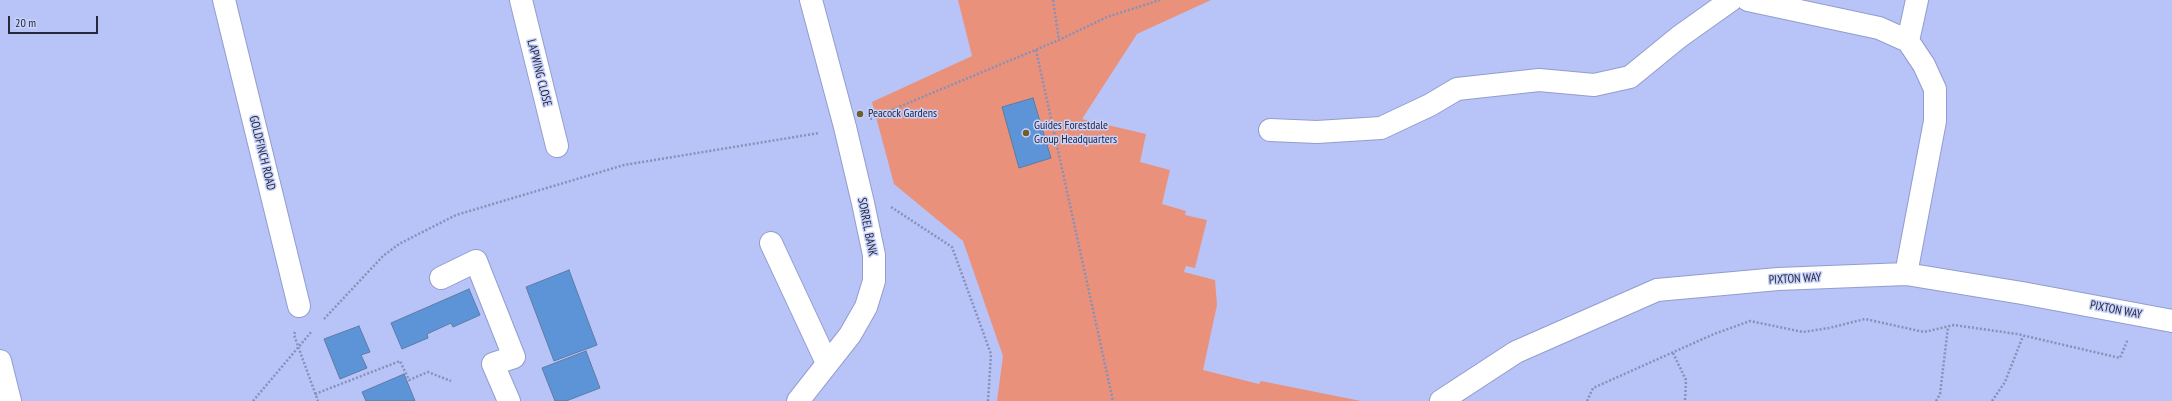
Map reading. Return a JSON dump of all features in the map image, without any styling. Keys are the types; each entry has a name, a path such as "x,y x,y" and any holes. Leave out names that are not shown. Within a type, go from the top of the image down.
{"street":[{"name":"GOLDFINCH ROAD","path":"224,0 299,306"},
{"name":"LAPWING CLOSE","path":"521,0 557,146"},
{"path":"812,0 845,127"},
{"path":"1270,130 1317,132 1381,128 1430,105 1458,89 1539,80 1594,85 1630,77 1679,37 1731,0"},
{"path":"1748,0 1879,28 1908,41 1924,65 1935,89 1935,121 1906,274"},
{"path":"1908,41 1918,0"},
{"name":"SORREL BANK","path":"798,401 850,335 866,307 874,282 874,255 845,127"},
{"path":"771,243 827,363"},
{"path":"440,278 476,261 514,357 493,364 509,401"},
{"name":"PIXTON WAY","path":"1442,401 1516,352 1657,290 1778,279 1906,274 2022,293 2172,321"},
{"path":"0,361 10,401"}],"path":[{"path":"1053,0 1059,40"},
{"path":"319,323 383,256 399,244 456,215 624,165 798,138 856,125 1036,50 1107,17 1160,0"},
{"path":"1036,50 1113,401"},
{"path":"863,203 894,207 952,247 992,354 988,401"},
{"path":"299,306 303,315 294,335 318,401"},
{"path":"1587,401 1593,388 1750,321 1803,332 1829,328 1865,319 1924,332 1954,325 2023,336 2120,358 2138,315"},
{"path":"1936,401 1940,394 1948,326"},
{"path":"253,401 298,346 314,329"},
{"path":"1992,401 2005,382 2023,336"},
{"path":"1673,353 1686,380 1685,401"},
{"path":"315,394 400,361 409,380 428,372 452,381"}],"shaded area":[{"path":"958,0 1211,0 1137,34 1082,119 1146,134 1140,162 1170,170 1162,204 1186,211 1185,215 1207,220 1195,268 1186,266 1184,272 1215,280 1217,305 1203,370 1259,384 1261,381 1361,401 997,401 1003,356 963,241 894,184 872,102 972,56"}],"building":[{"name":"Guides Forestdale Group Headquarters","path":"1033,98 1051,158 1019,168 1002,107"},
{"path":"569,270 597,345 554,361 526,287"},
{"path":"469,289 480,315 453,327 451,323 427,334 428,338 402,349 391,323"},
{"path":"359,326 370,352 361,355 367,368 340,379 324,339"},
{"path":"586,351 600,388 566,401 555,401 542,368"},
{"path":"404,374 415,401 366,401 362,392"}],"place":[{"name":"Peacock Gardens","path":"860,114"},
{"name":"Guides Forestdale Group Headquarters","path":"1026,133"}]}
